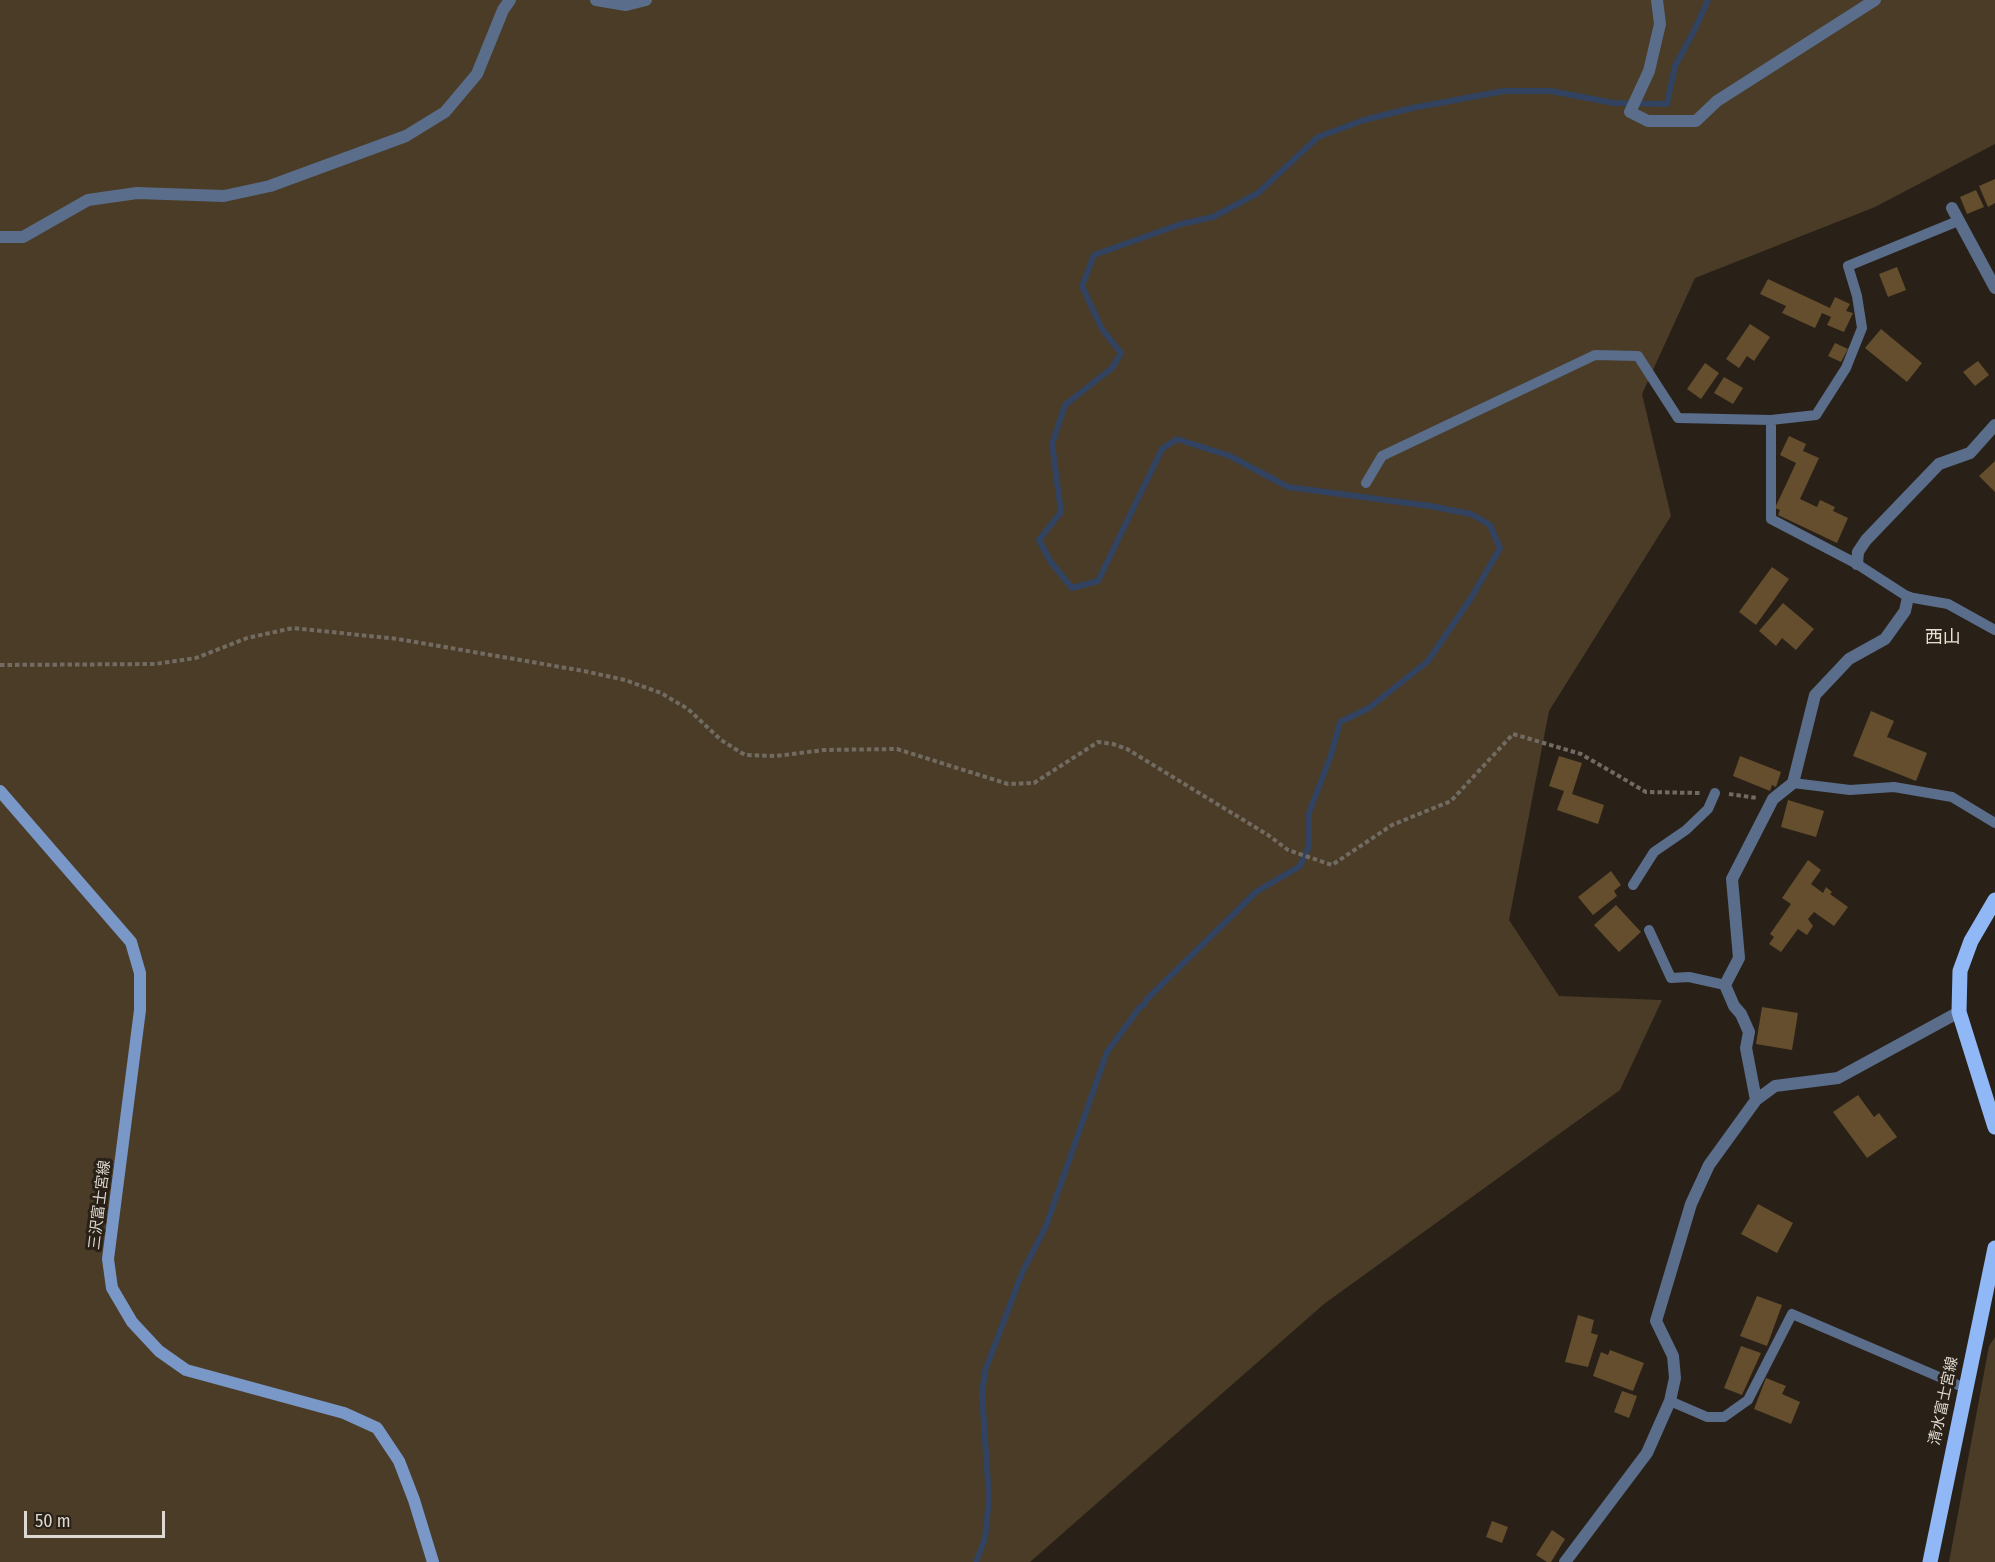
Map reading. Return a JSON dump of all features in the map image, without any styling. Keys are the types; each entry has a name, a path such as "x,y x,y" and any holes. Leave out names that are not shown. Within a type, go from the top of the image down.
{"main road":[{"name":"三沢富士宮線","path":"0,791 131,942 140,973 140,1010 108,1259 112,1288 132,1322 159,1351 186,1370 344,1413 377,1428 399,1461 433,1562"},
{"path":"1995,900 1971,941 1960,971 1959,1012 1995,1127"},
{"name":"清水富士宮線","path":"1930,1562 1995,1248"}],"street":[{"path":"0,237 22,237 88,200 138,193 224,196 270,186 405,136 445,112 477,74 503,9 510,0"},
{"path":"596,0 626,5 646,0"},
{"path":"1657,0 1660,24 1649,71 1630,112 1647,121 1696,121 1717,101 1875,0"},
{"path":"1952,208 1995,288"},
{"path":"1857,564 1858,552 1866,540 1931,473 1940,465 1970,453 1995,425"},
{"path":"1756,1100 1746,1048 1749,1032 1725,985 1739,958 1732,879 1773,799 1793,783 1815,695 1849,659 1885,639 1905,611 1908,597"},
{"path":"1565,1562 1647,1453 1670,1401 1675,1378 1673,1356 1656,1321 1691,1204 1709,1166 1756,1100 1775,1086 1838,1078 1959,1012"}],"lane":[{"path":"1366,483 1383,456 1595,355 1638,356 1678,418 1771,420 1816,415 1846,368 1862,328 1857,296 1848,266 1958,221"},
{"path":"1771,420 1772,519 1857,564 1908,597 1948,604 1995,630"},
{"path":"1793,783 1850,790 1894,787 1952,797 1995,823"},
{"path":"1633,885 1654,852 1686,830 1708,809 1715,793"},
{"path":"1649,930 1671,978 1689,977 1725,985"},
{"path":"1670,1401 1707,1418 1724,1417 1748,1400 1792,1314 1965,1388"}],"path":[{"path":"0,665 155,664 196,658 247,638 293,628 398,639 625,680 661,693 688,709 721,740 745,755 776,756 824,750 897,749 1008,784 1034,783 1098,742 1113,744 1127,750 1268,834 1288,850 1332,865 1392,825 1451,801 1513,734 1581,754 1646,792 1715,793 1773,799"}],"shaded area":[{"path":"0,0 1995,0 1995,144 1875,207 1695,278 1642,394 1671,516 1549,711 1509,920 1559,996 1662,1000 1620,1090 1324,1304 1030,1562 0,1562"},
{"path":"1995,1337 1995,1562 1949,1562 1989,1346"}],"building":[{"path":"1995,179 1995,203 1988,207 1979,186"},
{"path":"1976,190 1984,207 1967,214 1960,197"},
{"path":"1897,267 1906,290 1888,297 1879,274"},
{"path":"1768,279 1830,308 1835,297 1850,304 1846,311 1853,313 1844,332 1827,325 1831,317 1822,313 1815,328 1782,313 1786,306 1760,294"},
{"path":"1750,324 1770,337 1754,361 1747,356 1739,368 1726,359"},
{"path":"1881,329 1922,363 1907,382 1865,348"},
{"path":"1835,343 1848,349 1841,362 1828,356"},
{"path":"1978,361 1989,375 1975,386 1963,372"},
{"path":"1705,363 1719,373 1701,399 1687,389"},
{"path":"1724,377 1743,388 1733,404 1714,393"},
{"path":"1789,436 1806,444 1803,451 1819,458 1800,499 1817,507 1820,500 1835,507 1833,511 1848,518 1837,543 1778,515 1780,510 1775,508 1796,463 1780,455"},
{"path":"1995,461 1995,492 1979,476"},
{"path":"1772,567 1789,579 1756,625 1739,612"},
{"path":"1783,603 1814,629 1796,650 1782,638 1776,646 1759,631"},
{"path":"1871,711 1894,721 1887,737 1927,753 1916,781 1853,756"},
{"path":"1559,756 1582,763 1572,794 1604,805 1598,824 1557,810 1564,791 1549,786"},
{"path":"1740,756 1781,772 1776,787 1772,785 1770,791 1733,776"},
{"path":"1788,800 1824,811 1816,837 1781,827"},
{"path":"1808,860 1821,870 1811,884 1823,893 1826,887 1832,892 1830,894 1848,907 1834,926 1814,912 1808,919 1813,926 1807,935 1798,929 1781,952 1769,944 1774,937 1770,934 1791,904 1782,898"},
{"path":"1611,871 1621,885 1614,891 1617,896 1593,915 1578,897"},
{"path":"1616,905 1641,932 1619,952 1594,925"},
{"path":"1762,1007 1798,1013 1792,1050 1756,1044"},
{"path":"1858,1095 1874,1117 1879,1113 1897,1137 1867,1158 1833,1112"},
{"path":"1758,1204 1793,1223 1777,1253 1741,1234"},
{"path":"1757,1296 1782,1305 1767,1346 1740,1336"},
{"path":"1578,1315 1594,1320 1591,1333 1598,1335 1588,1367 1565,1362"},
{"path":"1741,1346 1761,1353 1742,1395 1724,1388"},
{"path":"1610,1350 1644,1363 1633,1391 1593,1376 1601,1352 1608,1355"},
{"path":"1766,1378 1786,1386 1782,1394 1800,1402 1791,1424 1754,1409"},
{"path":"1622,1391 1637,1396 1629,1418 1614,1412"},
{"path":"1492,1521 1508,1527 1502,1543 1486,1537"},
{"path":"1552,1530 1565,1539 1551,1562 1547,1562 1536,1555"}],"waterway":[{"path":"976,1562 985,1539 989,1498 982,1394 985,1371 1022,1273 1046,1226 1107,1052 1147,999 1256,892 1300,866 1309,846 1309,813 1331,755 1340,722 1369,708 1428,661 1471,598 1500,548 1490,525 1471,514 1430,506 1288,487 1230,456 1177,439 1162,449 1098,581 1072,588 1050,561 1039,540 1061,512 1052,444 1065,405 1112,368 1121,353 1102,329 1082,286 1094,255 1181,224 1213,217 1258,193 1318,137 1364,120 1412,108 1504,91 1551,91 1614,103 1667,104 1675,66 1708,0"}],"district":[{"name":"西山","path":"1943,638"}]}
